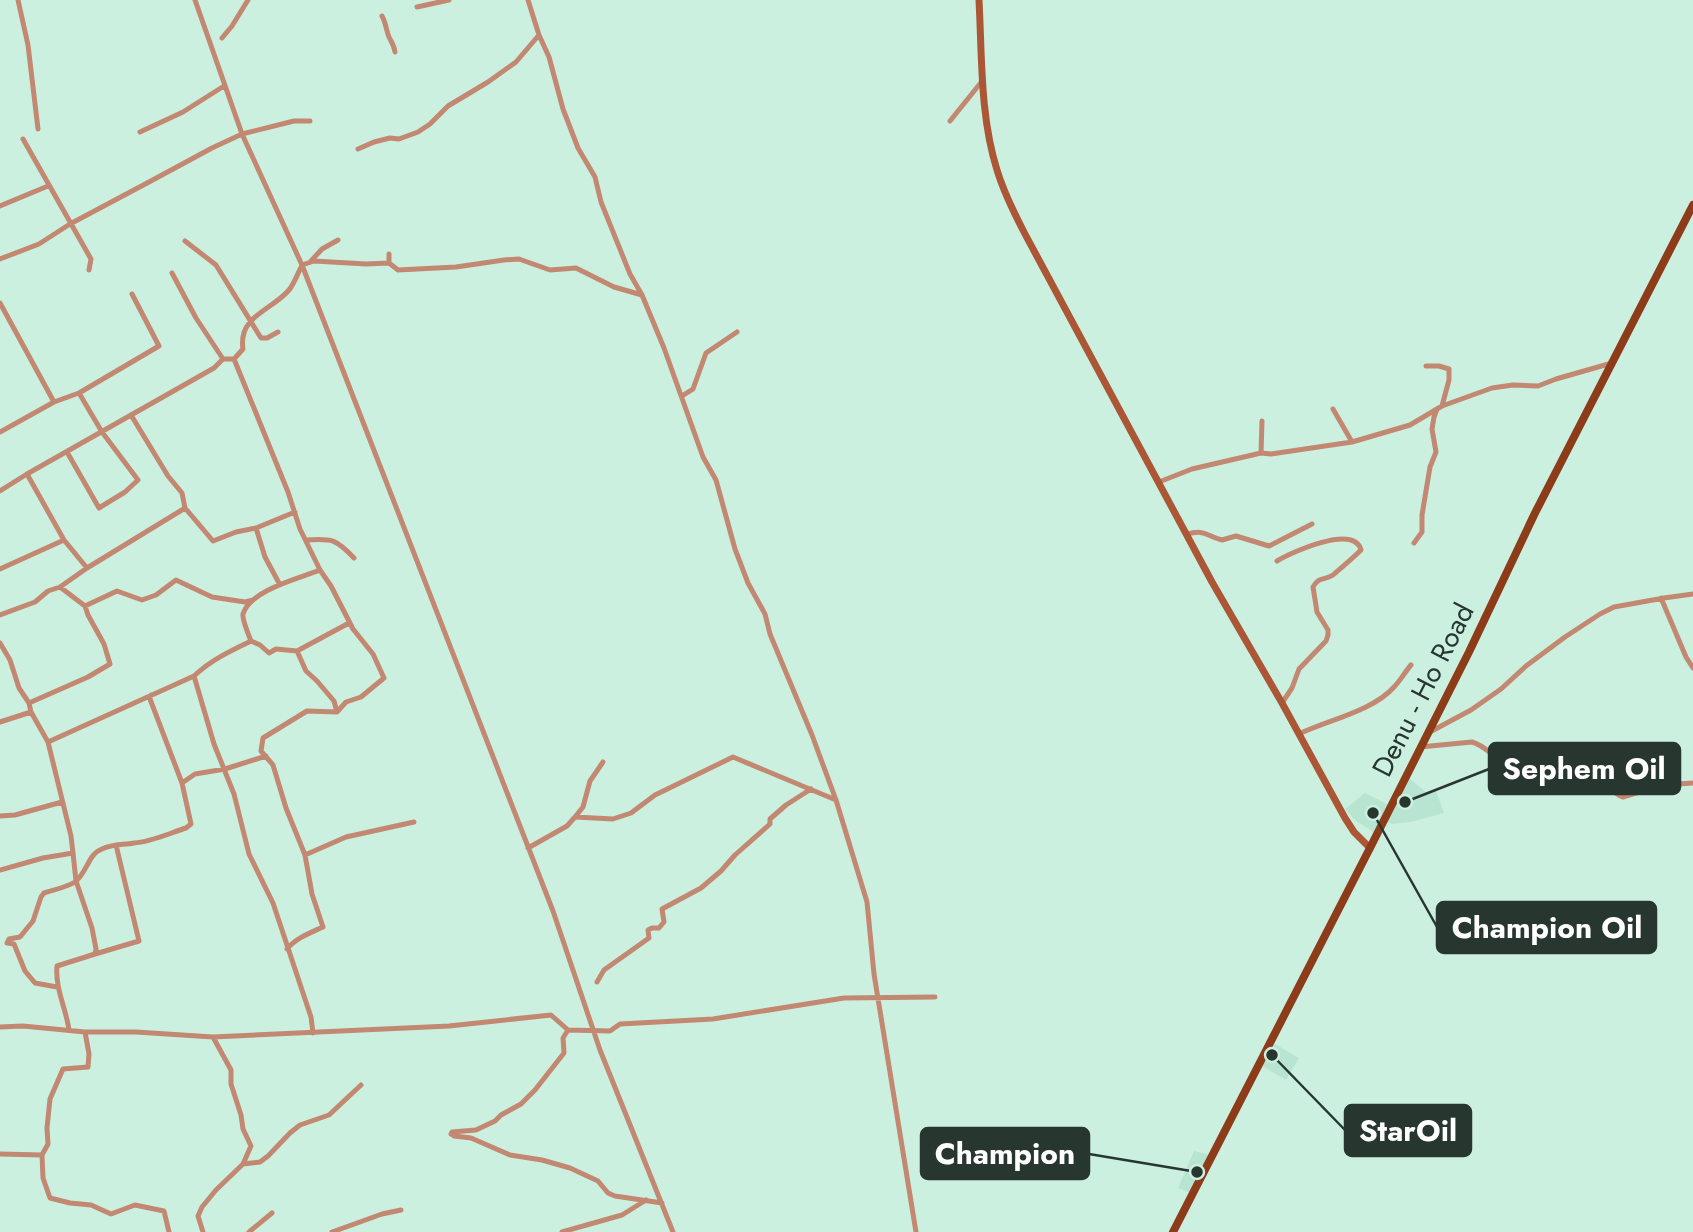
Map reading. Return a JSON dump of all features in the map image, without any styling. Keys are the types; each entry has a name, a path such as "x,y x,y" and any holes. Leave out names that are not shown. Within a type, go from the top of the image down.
{"main road":[{"name":"Denu - Ho Road","path":"1173,1232 1370,848 1469,652 1535,513 1693,205"}],"street":[{"path":"18,0 28,44 38,129"},
{"path":"195,0 242,134 305,264 553,911 594,1031 673,1232"},
{"path":"222,38 248,0"},
{"path":"417,7 449,0"},
{"path":"528,0 574,138 594,177 601,202 682,396 703,457 716,480 739,561 765,614 770,634 836,800 867,902 878,998 916,1232"},
{"path":"979,0 988,128 997,170 1008,200 1187,534 1345,818 1370,848"},
{"path":"382,16 395,52"},
{"path":"358,149 374,142 398,139 418,132 449,106 516,62 539,36"},
{"path":"950,121 983,79"},
{"path":"140,132 183,112 224,86"},
{"path":"0,258 39,244 70,224 242,134 294,121 310,121"},
{"path":"23,139 91,259 89,270"},
{"path":"0,206 48,186"},
{"path":"0,491 214,368 223,359 234,359 243,349 245,326 250,320 290,290 305,264 322,249 338,240"},
{"path":"185,241 216,265 261,338 278,332"},
{"path":"389,254 389,263"},
{"path":"305,264 314,261 389,263 398,270 456,267 519,259 550,270 576,268 614,287 642,295"},
{"path":"172,273 196,318 223,359"},
{"path":"0,432 54,402 79,393 159,346 132,294"},
{"path":"0,303 54,402"},
{"path":"682,396 693,389 706,353 737,332"},
{"path":"234,359 296,518 320,570 349,623 373,654 384,678 361,697 346,702 337,712 307,711 263,738 261,751 274,765 286,808 305,855 312,894 323,927 304,936 287,949"},
{"path":"1159,482 1192,469 1261,453 1271,454 1352,442 1410,425 1440,407 1492,387 1513,384 1538,386 1612,363"},
{"path":"1414,543 1422,532 1430,467 1436,455 1432,429 1434,417 1449,380 1449,369 1426,366"},
{"path":"66,452 99,508 125,492 138,480 102,432 79,393"},
{"path":"1333,409 1352,442"},
{"path":"131,415 167,476 181,493 186,508 213,541 295,512"},
{"path":"1261,453 1262,421"},
{"path":"27,474 64,540 87,568"},
{"path":"0,615 35,602 186,508"},
{"path":"1187,534 1205,532 1222,540 1236,536 1269,546 1312,524"},
{"path":"256,528 265,557 279,583"},
{"path":"306,540 323,539 340,543 354,558"},
{"path":"0,569 64,540"},
{"path":"1277,561 1291,552 1328,540 1353,540 1358,542 1361,550 1332,576 1314,583 1317,612 1328,630 1328,635 1326,641 1299,669 1292,688 1282,703"},
{"path":"85,606 117,591 142,600 156,595 177,580 212,597 245,602 253,600 279,583 320,570"},
{"path":"29,702 88,677 110,664 85,606 61,587"},
{"path":"1428,733 1471,710 1526,666 1600,614 1614,607 1693,594"},
{"path":"1661,598 1693,668"},
{"path":"253,600 243,614 243,620 251,641 269,653 276,649 297,651 349,623"},
{"path":"48,743 194,676 222,655 251,641"},
{"path":"0,643 10,660 19,688 29,702 31,712 48,743 71,836 76,881 92,928 95,954"},
{"path":"297,651 306,671 334,701 337,712"},
{"path":"1299,734 1356,712 1386,694 1394,688 1411,664"},
{"path":"194,676 214,744 234,794 249,854 272,903 313,1033"},
{"path":"57,987 35,983 24,971 14,944 7,943 9,939 20,937 33,921 40,897 76,881 88,867 94,853 102,849 121,843 142,842 191,824 182,783 150,699 151,695"},
{"path":"0,722 31,712"},
{"path":"1420,747 1472,742 1514,767 1534,766 1555,770 1569,779 1603,785 1623,797 1662,785 1693,783"},
{"path":"182,783 195,774 225,769 266,756"},
{"path":"575,817 613,819 631,813 655,795 733,757 836,800"},
{"path":"528,848 567,826 575,817 583,807 590,781 603,762"},
{"path":"597,982 604,970 649,938 648,930 659,928 664,922 662,909 701,888 770,824 770,819 786,804 811,789"},
{"path":"0,816 15,815 62,802"},
{"path":"305,855 346,837 414,822"},
{"path":"69,1030 65,1007 57,987 57,966 139,942 116,845"},
{"path":"0,870 73,853"},
{"path":"0,1027 213,1037 449,1026 551,1015 568,1030 610,1031 620,1024 712,1019 844,998 935,997"},
{"path":"568,1030 563,1038 564,1053 521,1104 476,1130 460,1130 451,1134 471,1138 510,1155 570,1168 598,1181 608,1193 615,1196 662,1203"},
{"path":"85,1031 88,1067 63,1069 50,1099 48,1144 42,1155 43,1178 50,1198 91,1205 111,1214 135,1205 164,1211 169,1232"},
{"path":"203,1232 198,1216 202,1207 243,1164 251,1146 243,1129 231,1084 231,1070 213,1037"},
{"path":"243,1164 260,1162 300,1125 329,1115 361,1085"},
{"path":"0,1154 42,1155"},
{"path":"562,1232 622,1215 646,1200"},
{"path":"332,1232 401,1210"},
{"path":"249,1232 272,1213"}],"shaded area":[{"path":"1409,778 1426,792 1436,791 1444,813 1411,822 1392,824 1387,821"},
{"path":"1365,793 1387,804 1375,833 1356,821 1345,809"},
{"path":"1275,1044 1299,1058 1286,1080 1262,1066"},
{"path":"1194,1151 1210,1155 1190,1193 1178,1188"}],"place":[{"name":"Sephem Oil","path":"1405,802"},
{"name":"Champion Oil","path":"1373,813"},
{"name":"StarOil","path":"1272,1055"},
{"name":"Champion","path":"1197,1172"}]}
